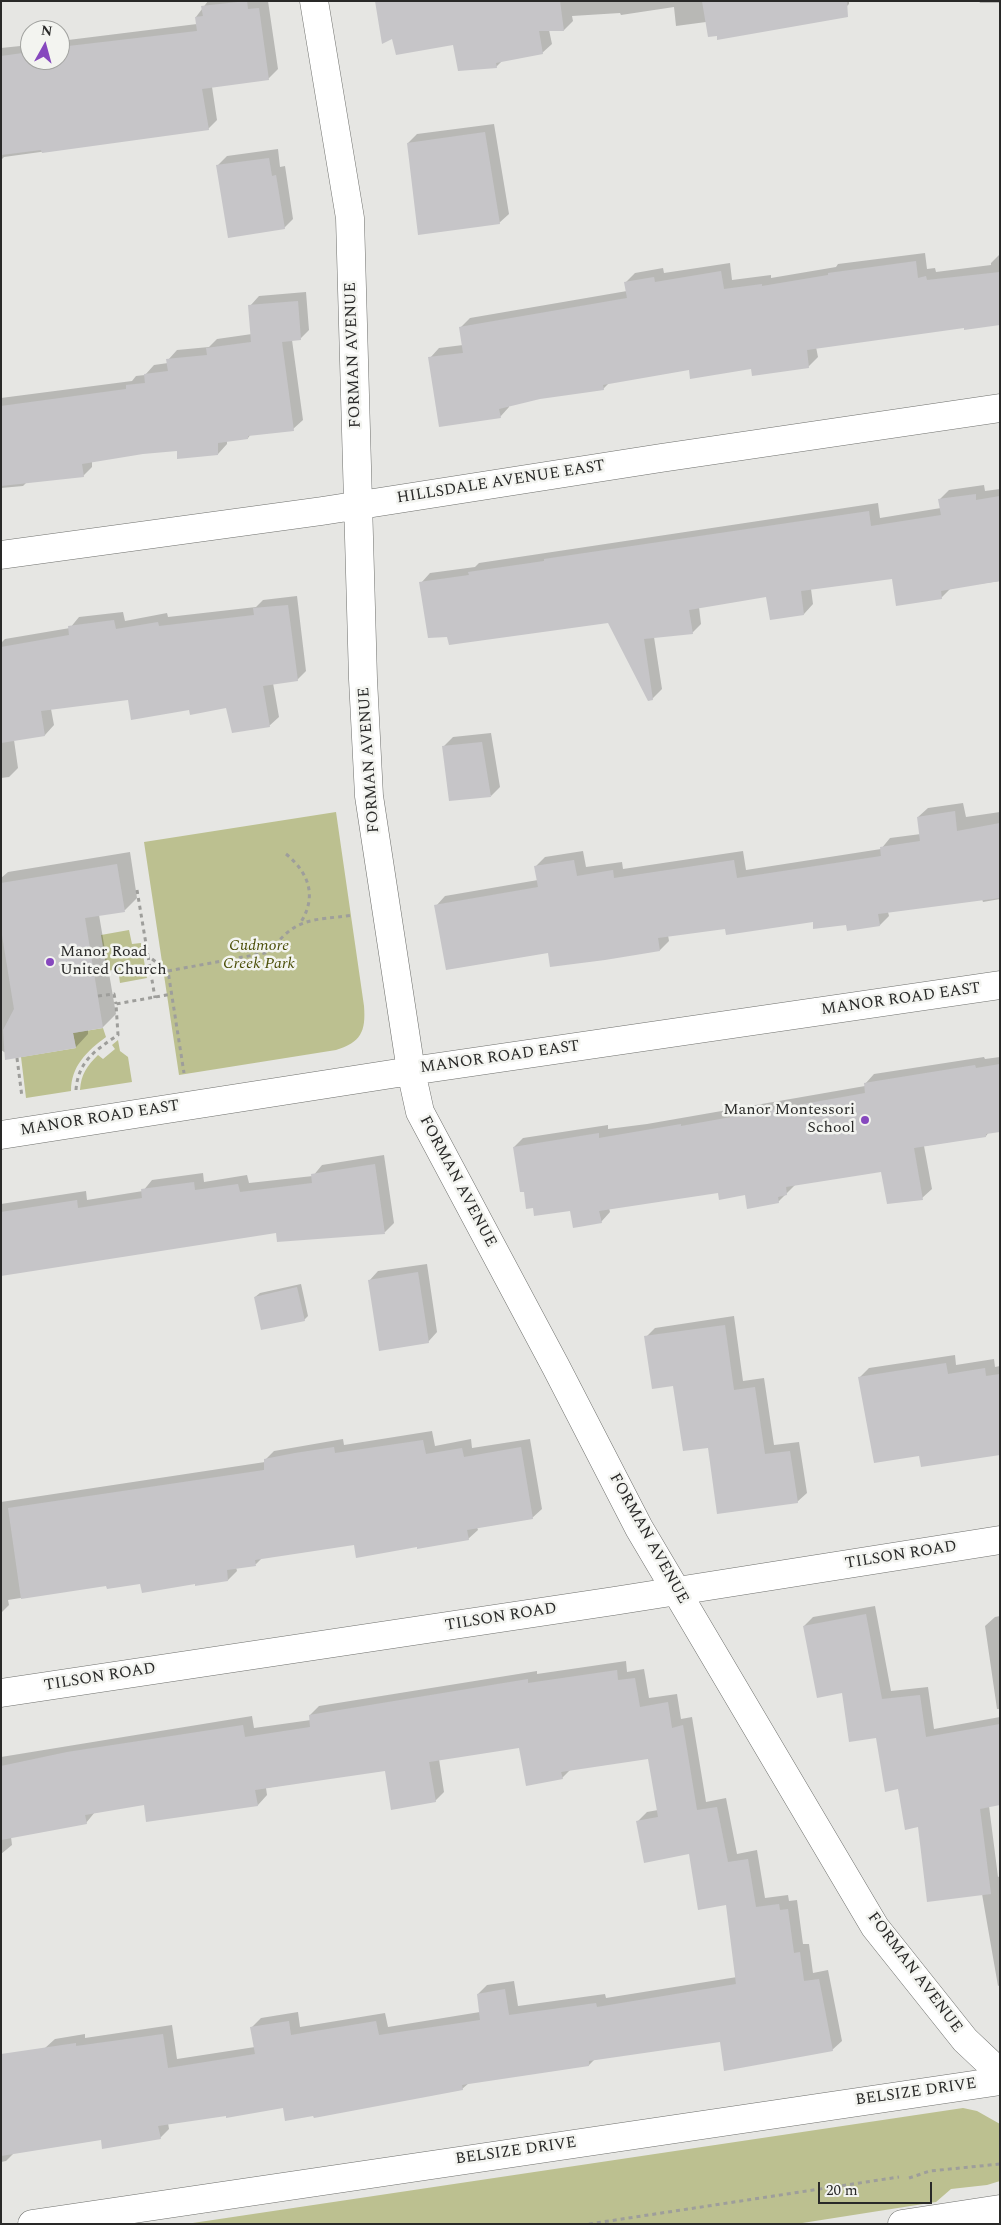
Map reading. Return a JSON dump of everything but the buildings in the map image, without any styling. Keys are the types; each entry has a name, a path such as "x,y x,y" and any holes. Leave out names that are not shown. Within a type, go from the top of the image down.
{"street":[{"name":"FORMAN AVENUE","path":"314,1 350,218 363,678 369,796 411,1071 420,1112 640,1528 875,1927 964,2040 1000,2073"},
{"name":"HILLSDALE AVENUE EAST","path":"1,555 358,504 1000,408"},
{"name":"MANOR ROAD EAST","path":"1,1135 411,1071 1000,985"},
{"name":"TILSON ROAD","path":"1,1693 1000,1540"},
{"name":"BELSIZE DRIVE","path":"32,2224 1000,2081"},
{"path":"902,2224 1000,2209"}],"path":[{"path":"286,854 299,864 307,878 309,910 301,923"},
{"path":"137,890 154,998"},
{"path":"168,971 270,952 283,935 301,923 356,914"},
{"path":"148,956 168,971 185,1078"},
{"path":"76,1094 76,1080 91,1054 118,1036 114,994 98,996"},
{"path":"116,1004 172,994"},
{"path":"17,1058 23,1103"},
{"path":"908,2178 930,2171 1000,2164"},
{"path":"589,2224 899,2177"}],"green space":[{"name":"Cudmore Creek Park","path":"336,812 364,1006 364,1023 360,1035 351,1043 336,1050 179,1075 144,842"},
{"path":"129,930 132,944 141,943 147,978 120,983 118,969 107,971 101,935"},
{"path":"103,1028 106,1037 81,1060 74,1074 71,1091 26,1098 21,1057 76,1048 73,1033"},
{"path":"118,1040 120,1051 128,1057 132,1082 80,1090 83,1075 88,1067 98,1055 103,1059 115,1049 112,1045"},
{"path":"963,2108 977,2111 1000,2124 1000,2181 987,2185 951,2189 936,2202 796,2224 186,2224"}],"place":[{"name":"Manor Road United Church","path":"50,962"},
{"name":"Manor Montessori School","path":"865,1120"}]}
